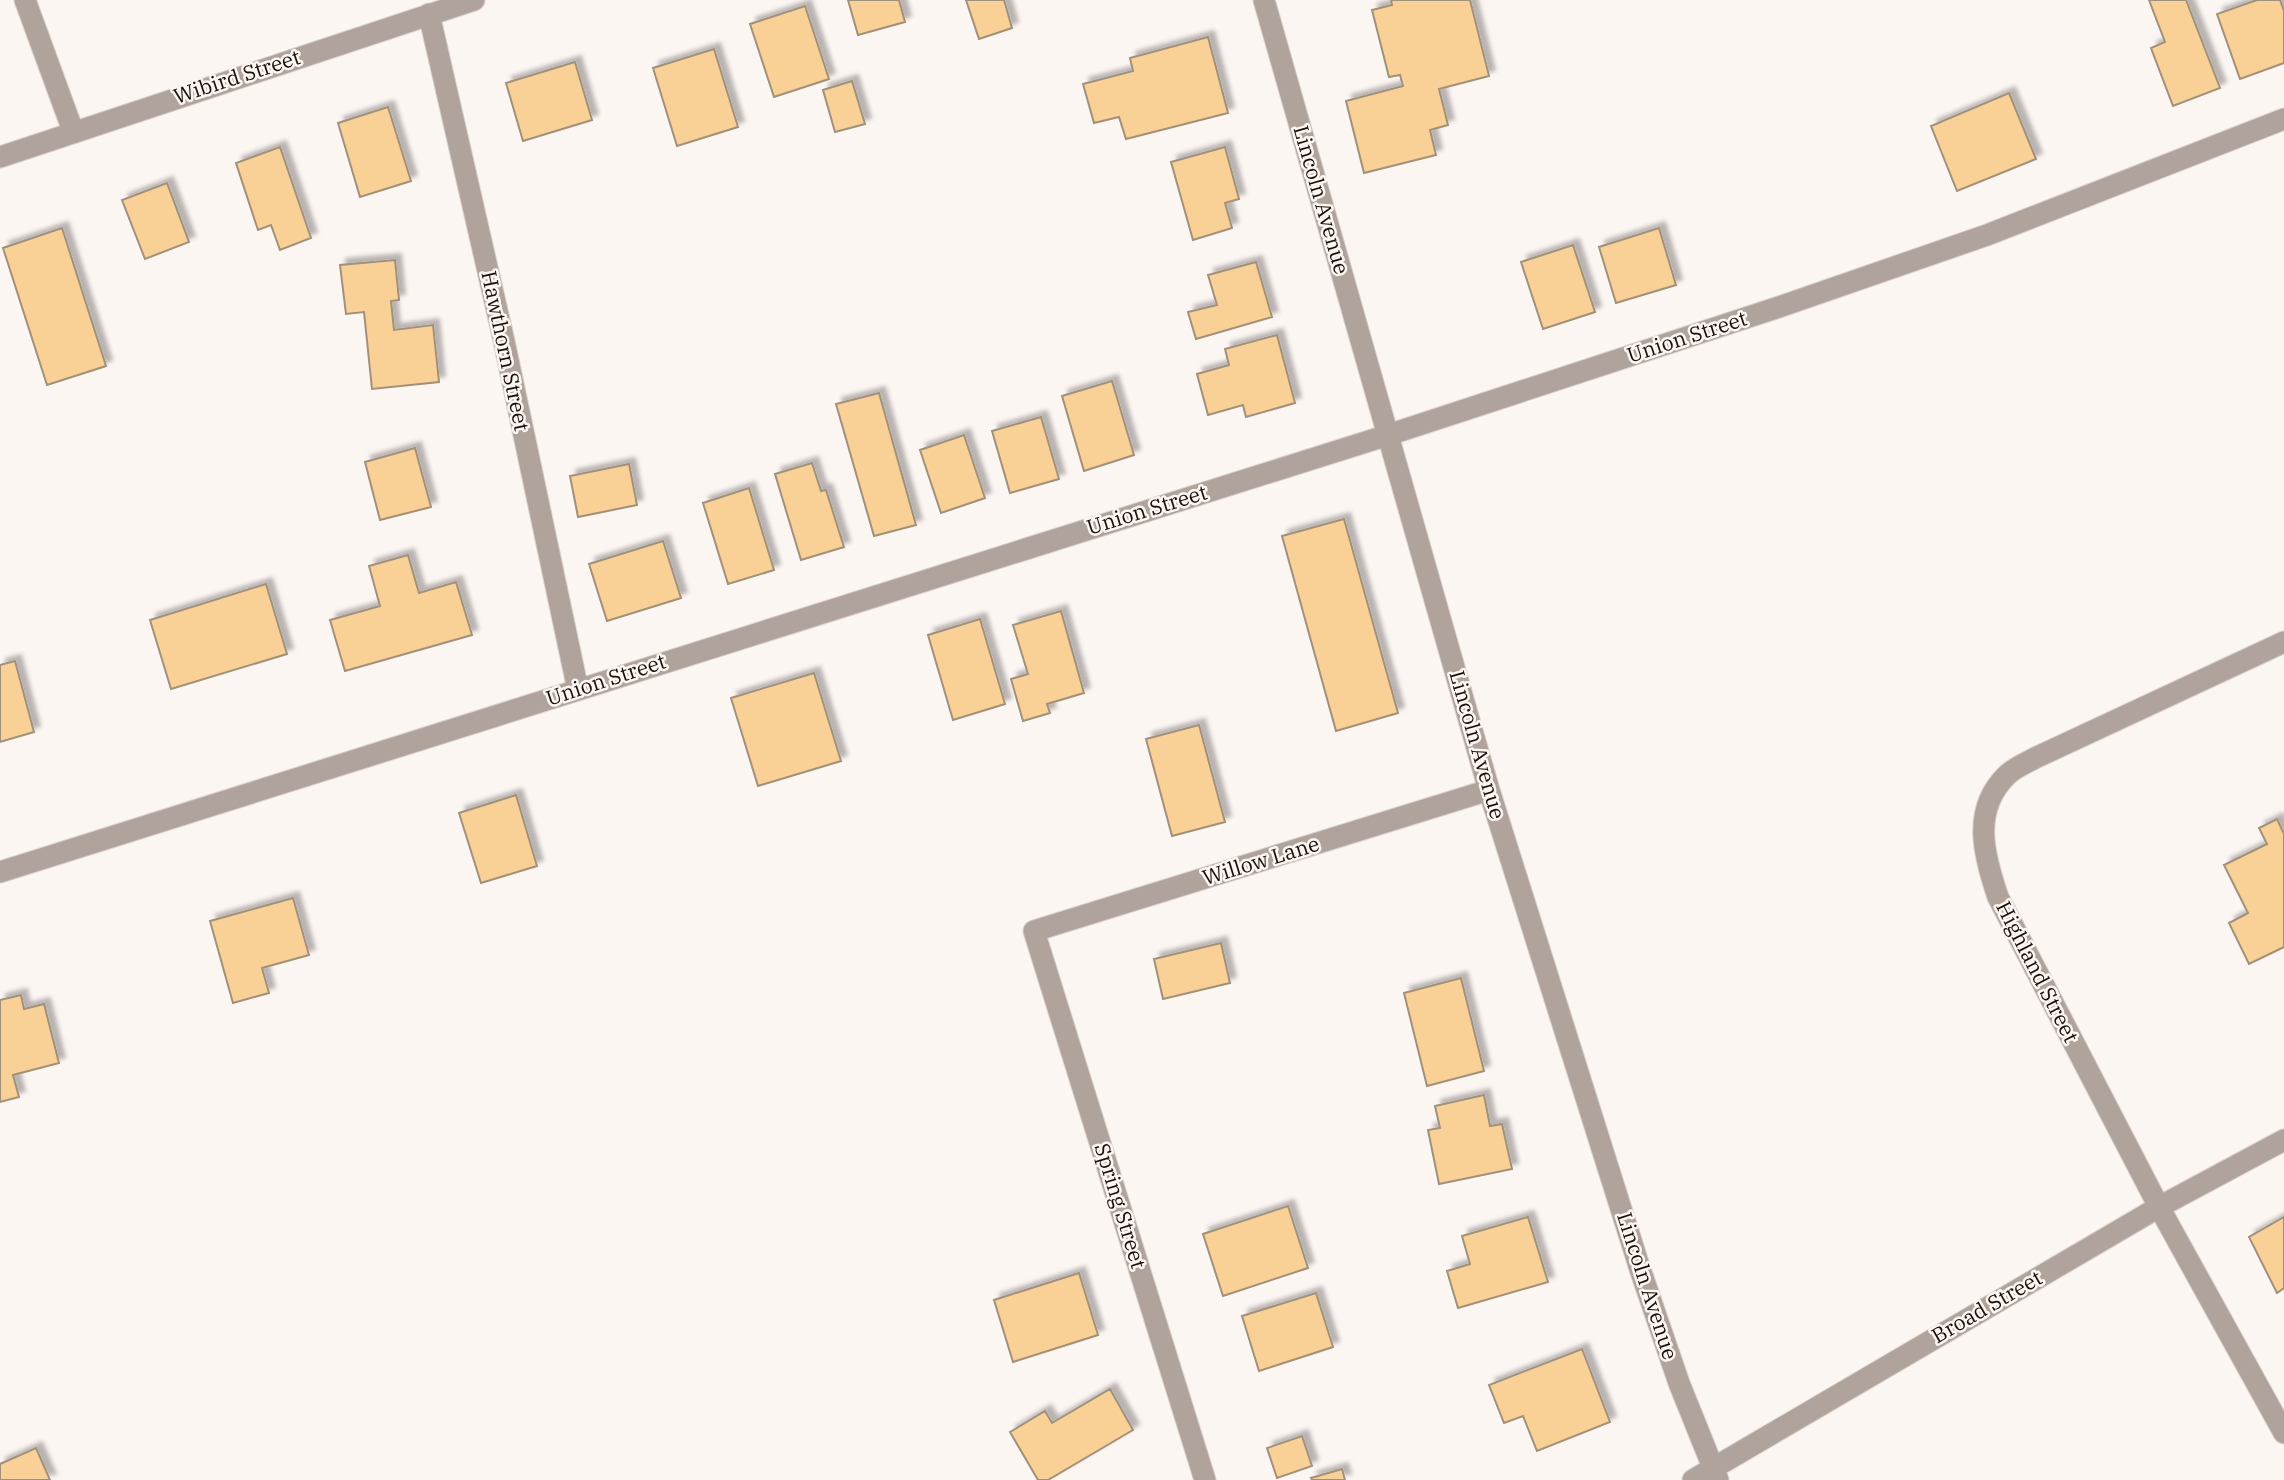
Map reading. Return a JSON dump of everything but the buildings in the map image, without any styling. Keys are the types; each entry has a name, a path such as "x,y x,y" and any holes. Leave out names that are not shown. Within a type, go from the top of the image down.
{"street":[{"path":"25,0 73,131"},
{"name":"Wibird Street","path":"0,157 474,0"},
{"name":"Lincoln Avenue","path":"1264,0 1489,790 1640,1269 1715,1474"},
{"name":"Hawthorn Street","path":"429,14 504,341 578,690"},
{"name":"Union Street","path":"0,872 1388,435 1776,308 1987,235 2284,118"},
{"name":"Highland Street","path":"2284,642 2035,758 2007,774 1992,796 1982,824 1984,855 1997,897 2159,1207 2284,1433"},
{"name":"Willow Lane","path":"1034,932 1489,790"},
{"name":"Spring Street","path":"1034,932 1205,1480"},
{"name":"Broad Street","path":"1693,1480 1715,1474 2159,1207 2284,1140"}]}
